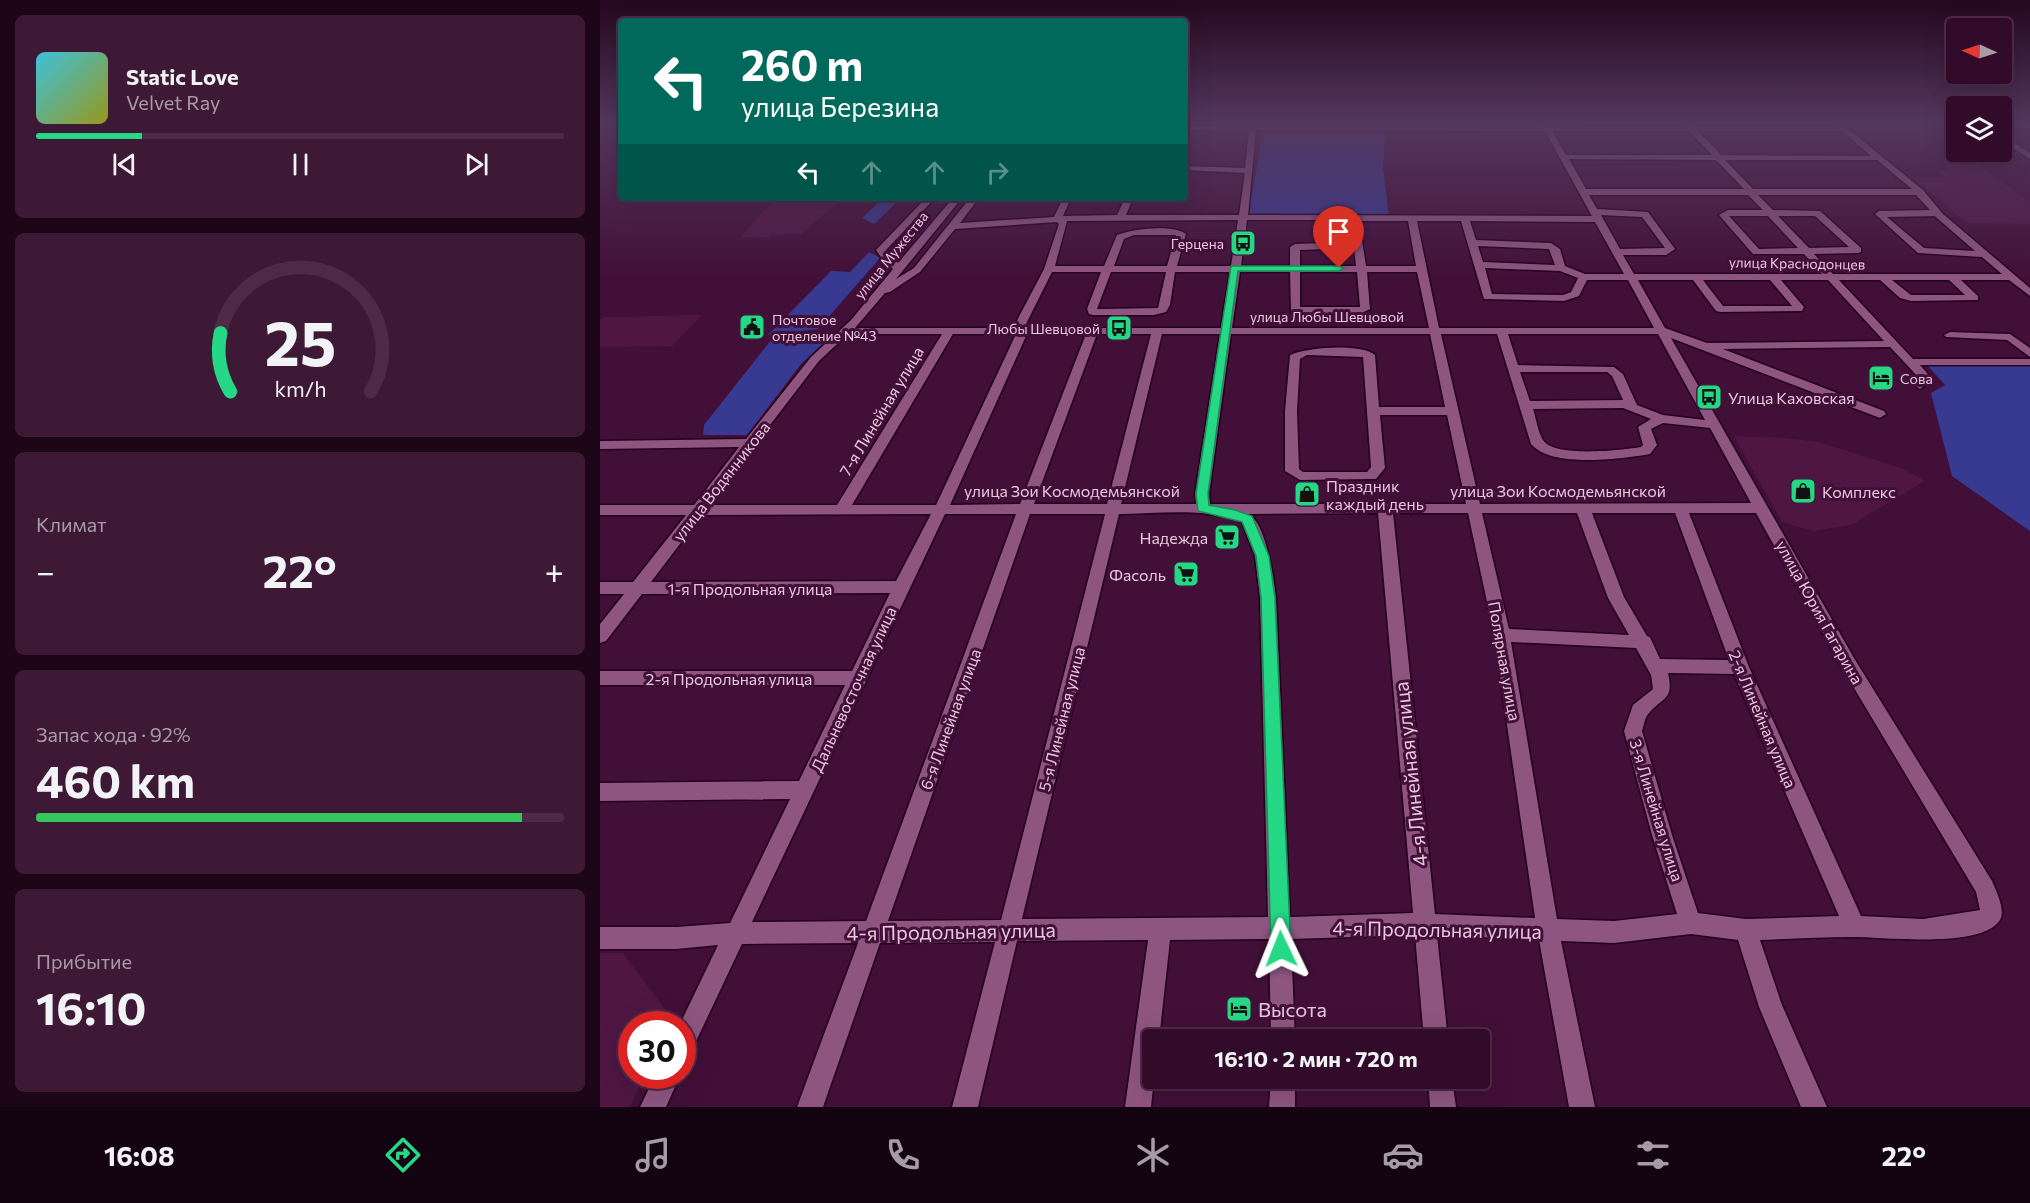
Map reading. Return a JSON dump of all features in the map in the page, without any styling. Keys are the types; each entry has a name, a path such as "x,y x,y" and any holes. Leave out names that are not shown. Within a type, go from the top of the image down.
{"street":[{"path":"1248,176 1203,484 1203,508 1248,519 1263,556 1268,598 1283,1029"},
{"name":"улица Юрия Гагарина","path":"1575,176 1848,663 1985,888"},
{"path":"1736,176 1893,344 1913,362 1927,380 1920,385"},
{"path":"1900,176 1920,192 1937,213 2030,293"},
{"path":"1584,192 1920,192"},
{"path":"899,268 886,258 881,250 928,201"},
{"name":"улица Мужества","path":"846,331 955,201"},
{"path":"878,295 917,270 973,201"},
{"name":"Дальневосточная улица","path":"696,1017 941,508 1049,269 1064,223 1058,218 1066,201"},
{"path":"1120,218 1128,201"},
{"path":"1728,213 1820,214 1858,250 1807,252 1754,251 1723,215 1728,213"},
{"path":"1937,213 1879,215 1921,251 1983,254"},
{"path":"952,226 1120,218 1465,219 1645,214 1670,249 1666,252 1618,252"},
{"path":"1354,217 1359,245 1362,268 1365,309 1348,312 1295,310 1295,247 1359,245"},
{"name":"Полярная улица","path":"1412,218 1421,269 1502,635 1548,930 1582,1107"},
{"path":"1465,219 1474,243 1479,265 1486,295 1492,298 1564,298 1575,294 1584,277 1561,268 1479,265"},
{"path":"1177,232 1181,234 1171,269 1165,305 1162,309 1154,312 1094,312 1092,309 1120,237 1125,233 1177,232"},
{"path":"1474,243 1551,246 1555,249 1561,268"},
{"path":"1049,269 1421,269"},
{"path":"1695,276 1720,309 1798,309 1799,307 1772,276"},
{"name":"улица Краснодонцев","path":"1584,277 2011,278"},
{"path":"1883,277 1904,296 1911,298 1974,298 1952,278"},
{"name":"улица Любы Шевцовой","path":"846,331 1663,331"},
{"name":"улица Водянникова","path":"600,636 814,359 846,331"},
{"name":"7-я Линейная улица","path":"842,509 949,331"},
{"name":"6-я Линейная улица","path":"810,1107 1025,509 1093,331"},
{"name":"5-я Линейная улица","path":"965,1107 1157,331"},
{"path":"1501,331 1538,444 1542,449 1554,453 1608,454 1645,451 1650,445 1644,427 1661,418"},
{"path":"1663,331 1751,365 1799,380 1880,414"},
{"path":"1950,335 2010,337 2030,354"},
{"path":"1703,346 1893,344"},
{"path":"1361,352 1369,355 1374,411 1378,468 1376,473 1371,476 1305,476 1292,471 1291,411 1294,357 1297,354 1361,352"},
{"path":"1913,362 2030,362"},
{"path":"1514,368 1611,369 1617,374 1631,405"},
{"path":"1527,405 1631,405 1661,418 1714,425"},
{"path":"1374,411 1454,411"},
{"path":"600,445 750,443"},
{"name":"4-я Линейная улица","path":"1384,508 1435,1029"},
{"name":"2-я Линейная улица","path":"1680,508 1740,667 1855,926"},
{"name":"улица Зои Космодемьянской","path":"600,510 1761,508"},
{"name":"3-я Линейная улица","path":"1583,509 1616,598 1657,666 1662,690 1659,695 1639,710 1633,731 1662,835 1692,923"},
{"name":"1-я Продольная улица","path":"600,588 901,587"},
{"path":"1502,635 1644,642"},
{"path":"1657,666 1740,667"},
{"name":"2-я Продольная улица","path":"600,678 858,678"},
{"path":"600,792 806,790"},
{"name":"4-я Продольная улица","path":"600,938 676,938 737,933 1280,928 1425,924 1614,932 1692,923 1746,930 1855,926 1923,930 1981,921 1992,914 1985,888"},
{"path":"1138,1107 1161,928"},
{"path":"1746,930 1771,1007 1814,1107"},
{"path":"653,1107 662,1089"},
{"path":"1282,1107 1283,1089"},
{"path":"1441,1089 1443,1107"}],"shaded area":[{"path":"1255,176 1384,176 1389,216 1248,215"},
{"path":"1943,176 1994,176 2030,202 2030,224 1968,223 1911,177 1945,177"},
{"path":"775,201 840,201 801,234 741,237 762,212"},
{"path":"880,201 898,201 874,224 862,218"},
{"path":"869,252 880,258 818,329 768,335 831,271 850,272"},
{"path":"702,315 672,346 600,347 600,320 604,317"},
{"path":"825,335 830,337 801,364 747,435 703,435 704,425 771,340"},
{"path":"1928,366 2030,366 2030,531 1952,476 1931,393 1945,385"},
{"path":"1734,436 1819,442 1904,469 1925,481 1851,525 1813,531 1782,522"},
{"path":"600,953 623,953 666,1011 618,1011 618,1089 639,1089 630,1107 600,1107"}],"place":[{"name":"Герцена","path":"1243,243"},
{"name":"Почтовое отделение №43","path":"752,327"},
{"name":"Любы Шевцовой","path":"1119,328"},
{"name":"Сова","path":"1881,378"},
{"name":"Улица Каховская","path":"1709,397"},
{"name":"Комплекс","path":"1803,491"},
{"name":"Праздник каждый день","path":"1307,494"},
{"name":"Надежда","path":"1227,537"},
{"name":"Фасоль","path":"1186,574"},
{"name":"Высота","path":"1239,1009"}],"route":[{"path":"1281,949 1268,598 1263,556 1248,519 1203,508 1202,494 1234,268 1339,268"}]}
